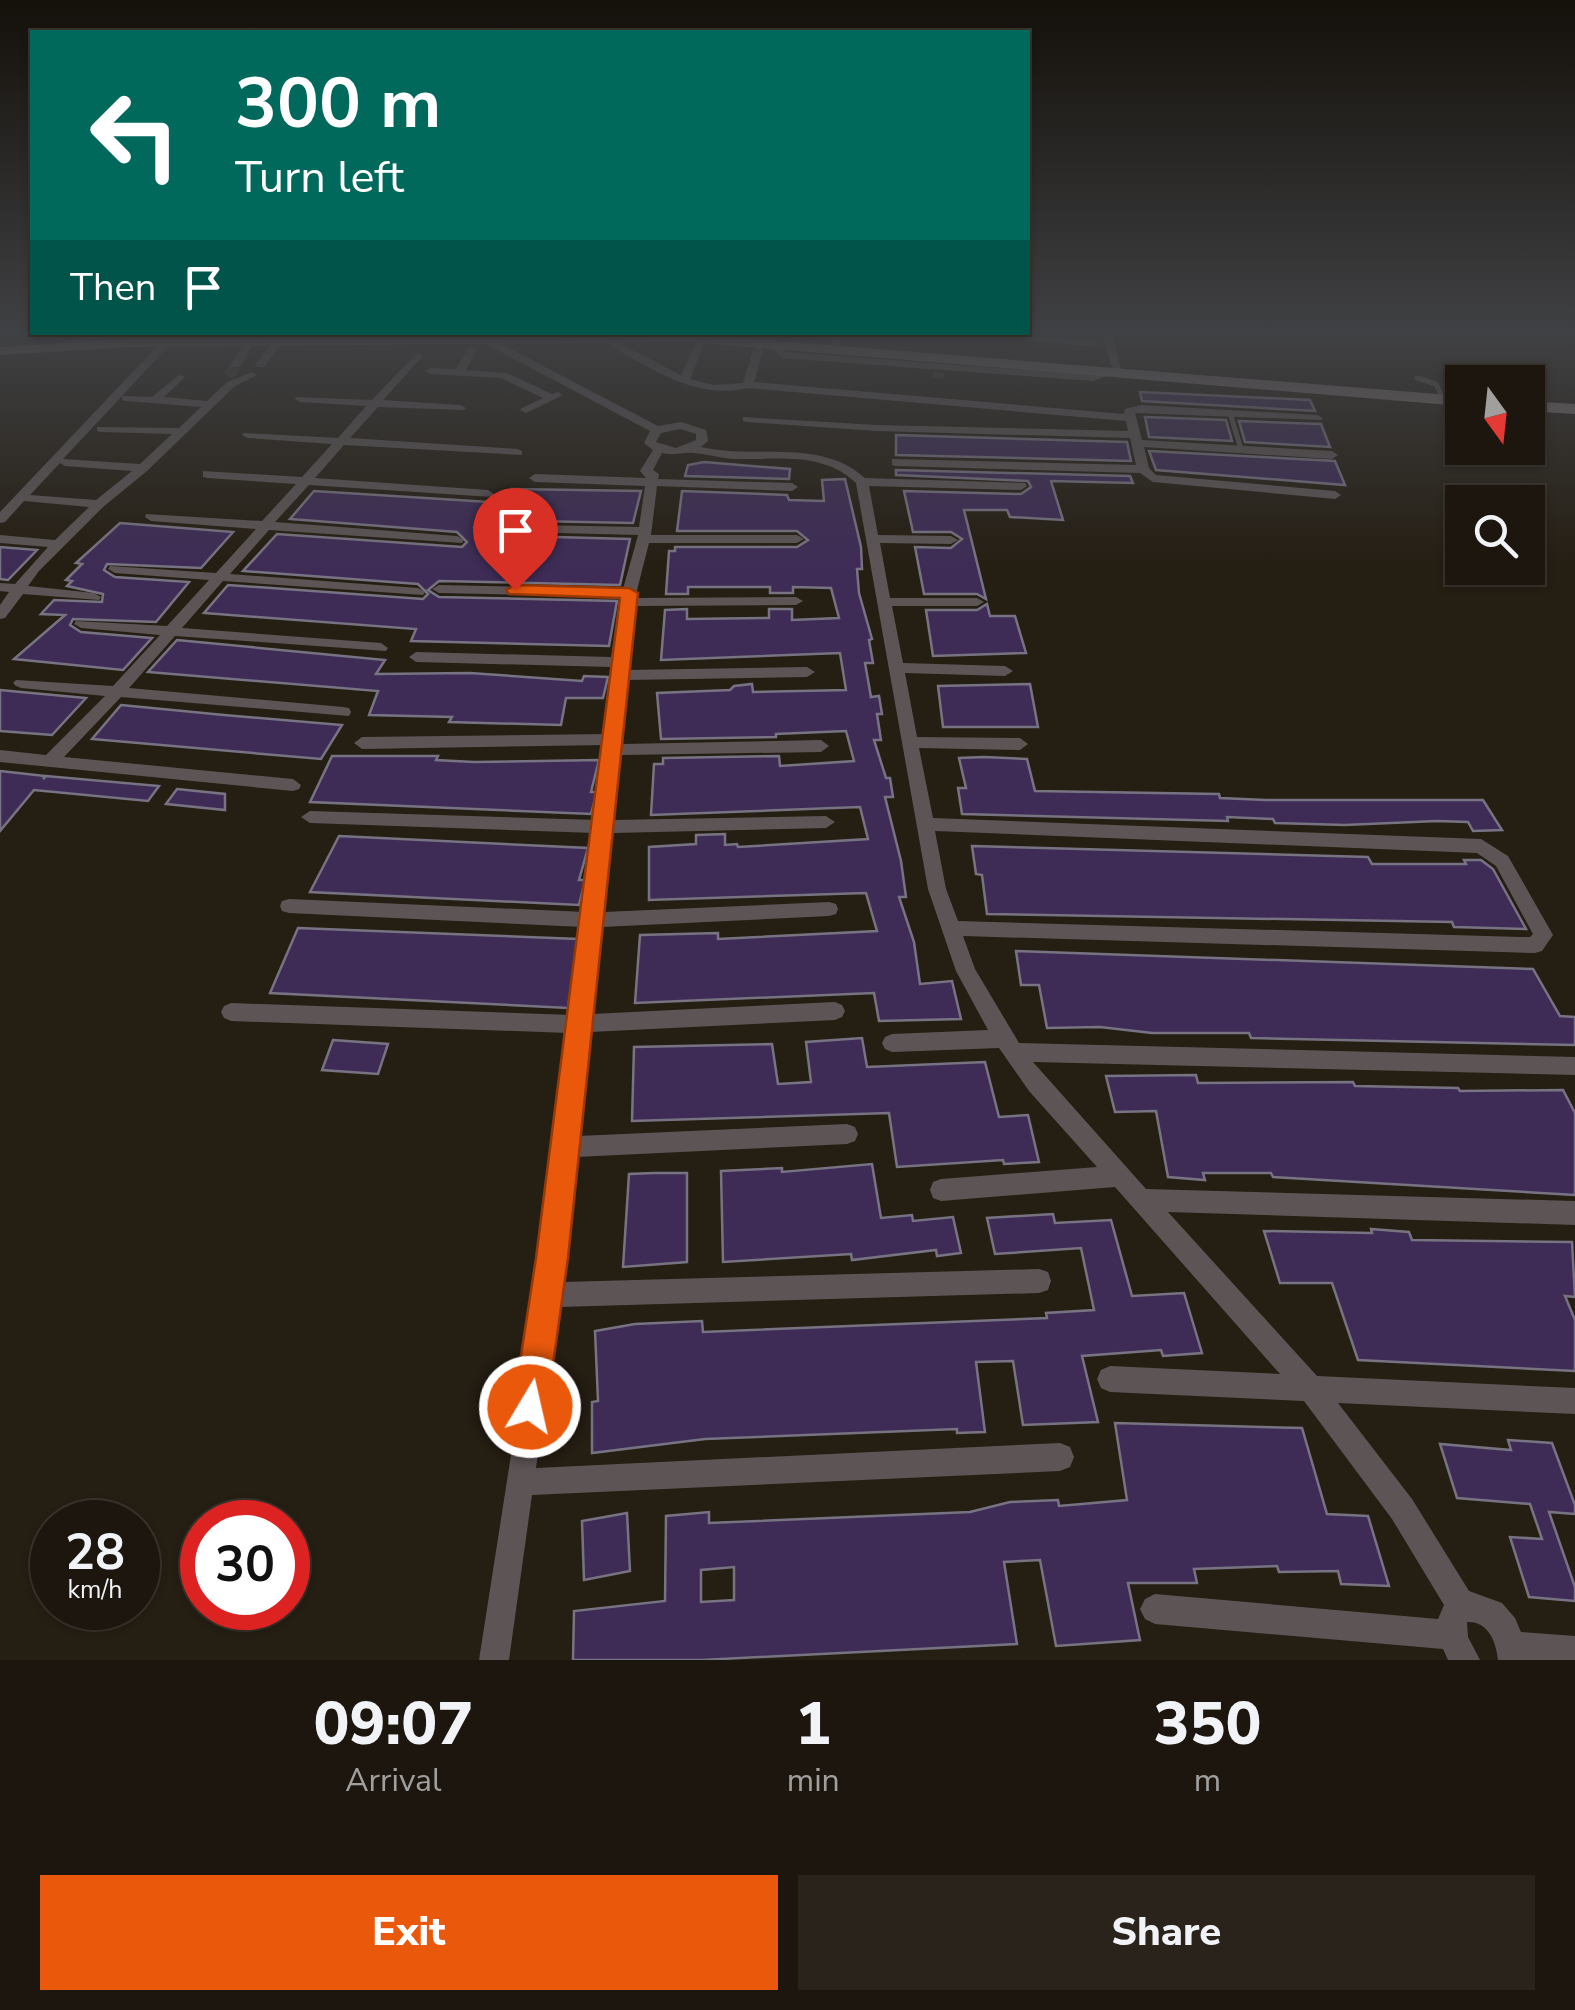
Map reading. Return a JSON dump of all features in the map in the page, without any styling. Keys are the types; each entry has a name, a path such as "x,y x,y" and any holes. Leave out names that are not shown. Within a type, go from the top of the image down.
{"street":[{"path":"0,519 103,409"},
{"path":"0,615 16,588 58,544 204,409"},
{"path":"50,761 116,694 261,527 371,409"},
{"path":"617,409 656,430 689,426 702,432 697,445"},
{"path":"877,428 882,409"},
{"path":"1058,409 1129,418"},
{"path":"1134,409 1129,418 1143,468"},
{"path":"1167,409 1317,418"},
{"path":"747,420 1135,439 1332,455"},
{"path":"101,429 178,431"},
{"path":"656,430 649,438 659,449 675,452 697,445 829,462 855,473 862,482 923,824 948,928 966,972 1037,1084 1311,1389 1402,1509 1459,1634"},
{"path":"248,435 518,452"},
{"path":"652,478 646,471 659,449"},
{"path":"494,1660 548,1295 629,598 645,535 652,478 666,467 675,452"},
{"path":"64,462 143,468"},
{"path":"896,462 1143,468 1162,480 1335,495"},
{"path":"208,474 488,494"},
{"path":"534,478 652,478 792,487"},
{"path":"862,482 1021,486"},
{"path":"26,498 100,504"},
{"path":"151,517 458,540"},
{"path":"484,528 797,539"},
{"path":"874,539 951,540"},
{"path":"0,540 58,544"},
{"path":"115,568 418,592"},
{"path":"0,586 94,597"},
{"path":"439,589 796,602"},
{"path":"886,602 977,602"},
{"path":"81,624 381,648"},
{"path":"416,656 620,668 807,672"},
{"path":"897,668 1005,671"},
{"path":"21,683 343,712"},
{"path":"911,742 1020,744"},
{"path":"362,743 821,746"},
{"path":"0,756 293,785"},
{"path":"310,817 604,827 826,822"},
{"path":"923,824 1481,846 1502,861 1543,935 1535,944 1521,944 948,928"},
{"path":"289,906 592,920 829,909"},
{"path":"232,1012 579,1024 835,1011"},
{"path":"892,1043 1575,1066"},
{"path":"566,1147 847,1134"},
{"path":"940,1190 1118,1176"},
{"path":"1140,1200 1575,1213"},
{"path":"548,1295 1039,1281"},
{"path":"1110,1380 1575,1402"},
{"path":"518,1482 1060,1457"},
{"path":"1459,1634 1475,1605 1491,1613 1505,1627 1513,1653 1575,1651"},
{"path":"1155,1608 1459,1634"}],"lane":[{"path":"1230,413 1240,449"}],"building":[{"path":"1145,417 1226,420 1232,441 1149,437"},
{"path":"1239,421 1321,424 1330,447 1245,442"},
{"path":"896,435 1127,442 1131,461 896,455"},
{"path":"1149,451 1335,461 1345,485 1156,470"},
{"path":"704,462 790,469 789,479 685,476 688,465"},
{"path":"896,470 1130,476 1133,483 1051,481 1063,520 1010,517 1007,510 964,510 986,599 977,594 924,594 915,547 951,548 962,539 951,532 913,532 904,491 1021,494 1031,487 1028,481 896,475"},
{"path":"845,479 861,547 862,569 857,569 859,593 872,639 869,640 873,663 865,663 871,697 879,696 882,714 877,714 881,740 874,740 886,778 890,778 893,797 885,797 906,897 899,897 914,942 920,984 952,981 961,1019 879,1021 874,993 635,1003 640,935 718,933 718,939 877,931 866,893 649,900 649,847 696,844 696,835 725,834 725,845 738,847 868,839 860,807 651,815 654,764 663,764 663,758 779,756 780,766 854,761 846,731 661,739 657,693 730,690 752,684 753,692 846,690 840,653 661,660 665,610 687,609 687,619 769,618 769,609 792,609 792,620 839,618 831,588 793,587 793,593 770,593 770,587 688,587 688,594 666,594 669,551 675,551 675,547 797,547 808,540 797,531 677,531 682,491 787,495 789,500 824,501 822,480"},
{"path":"511,489 641,491 633,523 484,520 474,527 479,535 630,539 620,585 439,581 428,590 439,597 617,601 609,646 411,641 416,629 204,613 228,585 423,599 428,594 418,584 243,571 277,534 462,547 467,542 457,532 290,519 314,491 505,503"},
{"path":"120,523 233,532 201,568 107,564 104,570 115,577 189,582 156,622 73,619 70,625 81,632 152,638 123,670 14,659 65,615 41,614 54,600 102,602 103,594 67,586 72,581 66,580 82,564 76,563"},
{"path":"0,547 37,550 8,580 0,579"},
{"path":"987,604 990,616 1015,616 1026,653 933,656 926,610 977,610"},
{"path":"177,640 385,660 376,674 470,673 582,681 584,676 608,677 603,698 566,698 561,725 449,722 452,717 369,715 378,691 148,672"},
{"path":"1030,684 1038,727 943,727 938,686"},
{"path":"0,690 86,698 52,735 0,731"},
{"path":"121,705 342,725 321,759 92,739"},
{"path":"332,756 438,756 436,760 474,762 599,760 591,792 597,792 591,814 310,802"},
{"path":"959,758 1027,759 1035,791 1219,794 1220,798 1266,800 1483,800 1502,830 1473,831 1468,822 1437,821 1345,825 1227,817 1228,821 962,814 958,788 966,788"},
{"path":"0,771 45,776 43,779 46,776 159,786 148,801 34,790 0,831"},
{"path":"177,789 225,794 225,810 166,804"},
{"path":"339,836 588,848 579,880 585,880 579,905 310,892"},
{"path":"972,846 1368,857 1372,864 1466,864 1464,860 1481,860 1493,869 1526,929 1454,927 1452,922 987,914 982,875 976,874"},
{"path":"298,928 578,939 568,1008 270,993"},
{"path":"1016,951 1533,969 1560,1016 1575,1017 1575,1045 1251,1038 1249,1033 1047,1028 1039,985 1021,985"},
{"path":"862,1038 867,1067 985,1062 999,1117 1028,1115 1039,1162 1004,1164 1003,1160 897,1167 889,1113 632,1121 634,1047 772,1044 778,1084 811,1082 806,1042"},
{"path":"333,1040 388,1044 378,1074 322,1070"},
{"path":"1196,1075 1198,1083 1353,1082 1355,1086 1460,1091 1563,1090 1575,1113 1575,1195 1273,1177 1271,1173 1203,1173 1205,1180 1168,1177 1156,1111 1115,1112 1106,1076"},
{"path":"872,1164 881,1218 912,1215 913,1221 953,1217 961,1253 937,1256 936,1250 852,1260 851,1254 723,1262 721,1171 782,1168 782,1172"},
{"path":"687,1173 687,1262 623,1267 629,1174"},
{"path":"1053,1214 1055,1223 1111,1220 1132,1296 1184,1293 1202,1353 1163,1356 1161,1350 1082,1356 1098,1422 1023,1425 1013,1361 976,1362 985,1432 957,1433 957,1429 705,1439 592,1453 592,1402 598,1401 595,1331 635,1324 702,1321 703,1332 1047,1318 1046,1313 1094,1310 1081,1248 995,1254 987,1218"},
{"path":"1371,1229 1409,1232 1412,1240 1572,1242 1575,1297 1565,1296 1575,1320 1575,1371 1358,1360 1332,1283 1280,1283 1264,1231 1372,1233"},
{"path":"1115,1423 1302,1428 1327,1514 1368,1516 1389,1586 1341,1584 1338,1571 1279,1572 1277,1566 1194,1569 1197,1583 1128,1583 1140,1640 1056,1646 1040,1560 1004,1562 1017,1644 702,1660 573,1660 574,1611 665,1601 666,1516 709,1512 709,1523 970,1512 1010,1502 1058,1500 1059,1506 1127,1500","holes":["734,1567 734,1600 701,1602 701,1570"]},
{"path":"1508,1440 1552,1443 1575,1505 1575,1514 1549,1512 1575,1587 1575,1601 1529,1597 1510,1537 1542,1539 1530,1504 1457,1498 1440,1444 1511,1450"},
{"path":"627,1513 630,1571 584,1580 582,1521"}],"route":[{"path":"515,590 629,593 618,662 621,675 614,750 548,1295 530,1407"}]}
